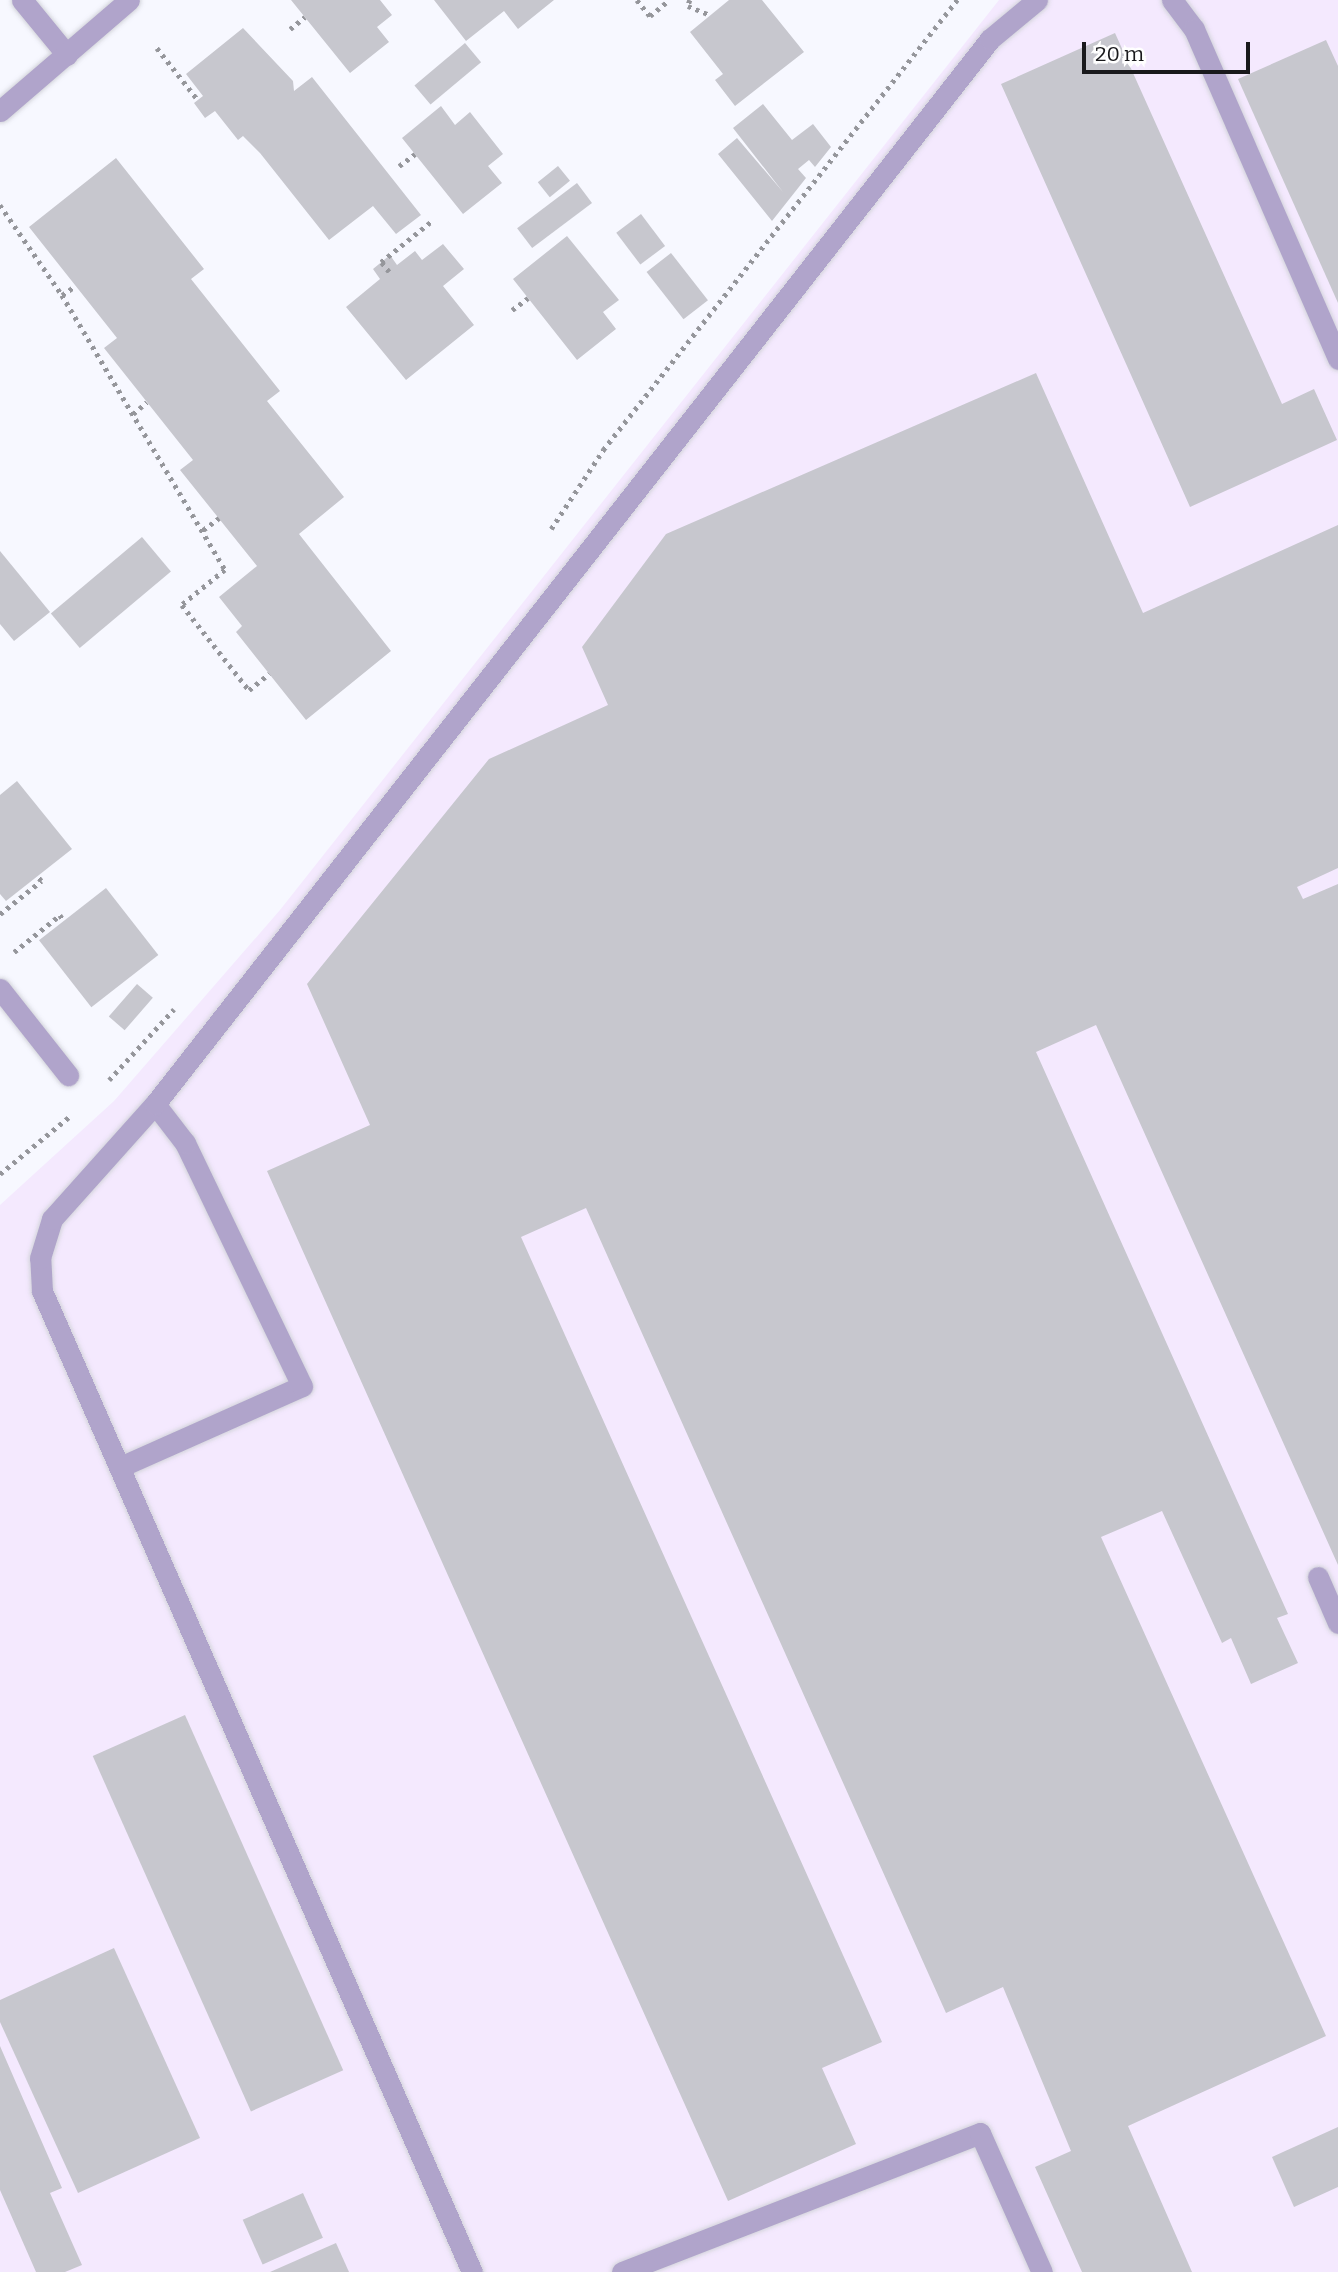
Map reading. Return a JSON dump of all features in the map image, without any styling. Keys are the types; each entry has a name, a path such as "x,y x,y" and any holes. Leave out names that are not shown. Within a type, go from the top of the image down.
{"street":[{"path":"22,0 66,55"},
{"path":"0,111 128,0"},
{"path":"472,2272 42,1291 40,1258 52,1219 155,1104 982,50 1037,0"},
{"path":"1172,0 1194,29 1338,359"},
{"path":"0,989 68,1074"},
{"path":"120,1467 302,1386 185,1143 155,1104"},
{"path":"1318,1577 1338,1623"},
{"path":"622,2272 980,2133 1042,2272"}],"path":[{"path":"637,0 650,16 669,0"},
{"path":"690,0 688,6 710,15"},
{"path":"544,539 603,450 957,0"},
{"path":"290,29 305,17"},
{"path":"157,48 198,100"},
{"path":"399,166 415,154"},
{"path":"0,205 62,295 225,570 181,605 249,690 270,674"},
{"path":"389,272 382,262 433,220"},
{"path":"62,295 74,286"},
{"path":"512,310 528,298"},
{"path":"133,414 147,402"},
{"path":"203,530 219,517"},
{"path":"0,914 41,881 37,876"},
{"path":"7,958 60,915 64,921"},
{"path":"98,1091 181,1002"},
{"path":"0,1174 79,1109"}],"shaded area":[{"path":"999,0 1338,0 1338,2272 0,2272 0,1205 114,1101 280,910"}],"building":[{"path":"291,0 380,0 392,15 377,27 389,42 350,73"},
{"path":"434,0 554,0 518,29 504,11 466,41"},
{"path":"729,0 762,0 804,52 735,106 715,80 723,74 690,32"},
{"path":"243,28 293,81 294,91 312,77 421,215 396,234 373,206 329,240 260,153 243,136 238,140 215,111 205,118 194,103 203,96 186,74"},
{"path":"1115,33 1282,404 1314,389 1337,440 1190,507 1001,84"},
{"path":"1326,40 1338,66 1338,303 1238,79"},
{"path":"465,43 481,62 431,105 414,85"},
{"path":"763,104 792,140 813,124 831,147 815,167 809,160 798,169 806,178 772,221 718,154 737,138 783,192 733,128"},
{"path":"441,106 455,125 470,112 503,154 488,166 502,183 463,214 402,138"},
{"path":"116,158 204,269 191,279 280,391 267,401 344,497 299,534 391,651 306,720 236,632 242,626 219,597 257,566 180,470 193,460 104,348 117,338 29,227"},
{"path":"558,166 570,181 550,197 538,182"},
{"path":"577,183 592,203 532,248 517,228"},
{"path":"641,214 665,246 640,265 616,233"},
{"path":"567,236 619,300 603,312 616,329 577,360 513,279"},
{"path":"443,244 464,269 443,286 474,325 406,380 346,307 380,279 373,269 390,255 397,265 415,251 422,260"},
{"path":"671,253 708,300 684,319 647,272"},
{"path":"1036,373 1143,613 1338,525 1338,868 1297,887 1303,899 1338,884 1338,1565 1096,1025 1036,1052 1288,1614 1277,1618 1298,1663 1251,1684 1231,1638 1222,1643 1162,1511 1101,1537 1326,2036 1128,2126 1192,2272 1082,2272 1035,2167 1071,2151 1003,1987 946,2013 586,1208 521,1237 882,2042 822,2068 856,2144 728,2201 267,1171 370,1125 307,984 489,759 608,705 582,647 666,534"},
{"path":"142,537 171,571 80,648 51,613"},
{"path":"0,551 50,612 14,641 0,624"},
{"path":"17,781 72,849 6,901 0,894 0,795"},
{"path":"106,888 158,955 91,1007 39,940"},
{"path":"137,984 153,998 125,1030 109,1016"},
{"path":"185,1715 343,2070 251,2111 93,1756"},
{"path":"114,1948 200,2138 78,2193 0,2022 0,2000"},
{"path":"0,2046 62,2188 50,2193 82,2265 65,2272 36,2272 0,2190"},
{"path":"1338,2127 1338,2187 1294,2207 1272,2157"},
{"path":"303,2193 323,2238 263,2265 243,2220"},
{"path":"336,2243 349,2272 270,2272"}]}
